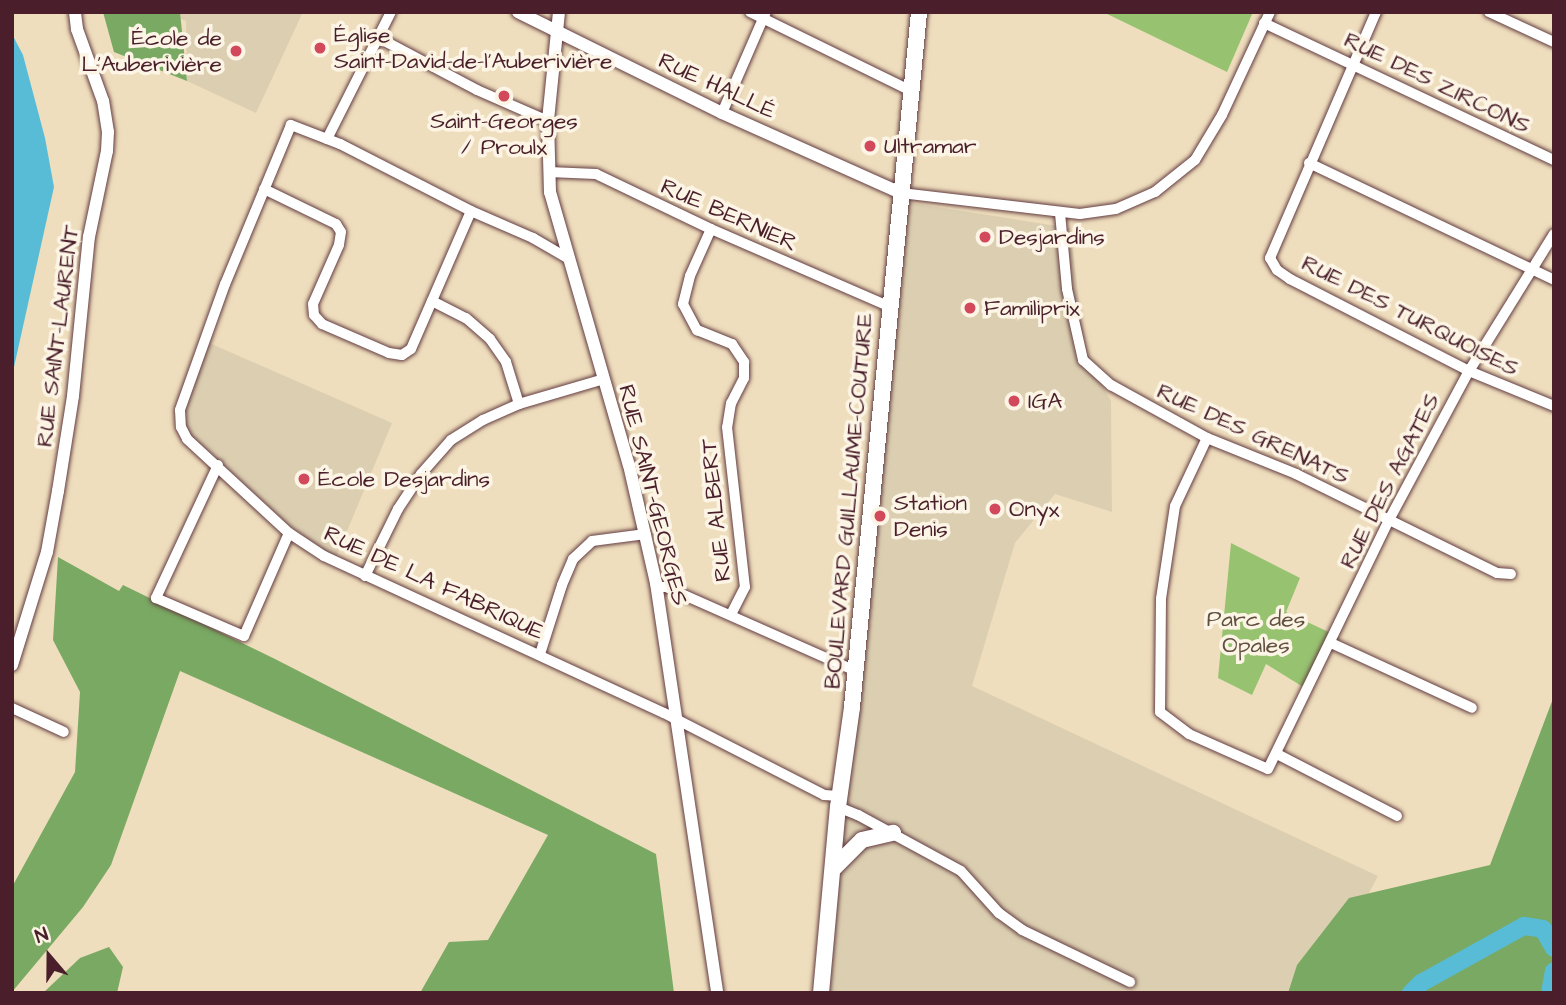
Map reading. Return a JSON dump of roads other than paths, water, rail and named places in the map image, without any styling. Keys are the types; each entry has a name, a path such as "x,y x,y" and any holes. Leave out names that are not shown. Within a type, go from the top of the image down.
{"main road":[{"name":"BOULEVARD GUILLAUME-COUTURE","path":"821,993 835,867 839,801 856,671 919,12"},
{"path":"835,867 862,840 893,833"}],"street":[{"name":"RUE SAINT-LAURENT","path":"12,665 47,551 71,408 89,237 107,151 103,101 77,29 75,12"},
{"path":"391,12 327,139 471,211 533,238 569,259"},
{"name":"RUE HALLÉ","path":"518,12 722,113 901,193"},
{"name":"RUE SAINT-GEORGES","path":"559,12 548,121 550,192 646,534 657,587 717,993"},
{"path":"750,12 765,16 911,91"},
{"path":"901,193 1060,214 1116,209 1155,192 1195,160 1222,115 1270,12"},
{"name":"RUE DES TURQUOISES","path":"1376,12 1270,258 1277,270 1469,371 1554,407"},
{"path":"1489,12 1554,42"},
{"path":"722,113 765,16"},
{"name":"RUE DES ZIRCONS","path":"1264,23 1554,160"},
{"path":"377,37 477,90 548,121"},
{"name":"RUE DE LA FABRIQUE","path":"327,139 290,125 180,410 181,426 187,439 289,533 324,556 677,719 839,801 961,871 999,913 1022,930 1130,982"},
{"path":"1309,163 1554,280"},
{"name":"RUE BERNIER","path":"550,172 596,174 712,229 890,307"},
{"path":"264,189 336,224 341,232 339,245 313,304 314,315 322,324 389,353 402,355 411,349 471,211"},
{"name":"RUE DES GRENATS","path":"1060,214 1067,289 1083,360 1111,385 1207,438 1296,474 1497,573 1511,574"},
{"name":"RUE ALBERT","path":"712,229 690,276 683,304 697,330 732,344 744,362 744,378 731,403 727,427 745,587 732,615"},
{"name":"RUE DES AGATES","path":"1277,754 1389,520 1469,371 1554,234"},
{"path":"432,301 466,318 490,339 506,362 519,404"},
{"path":"365,576 398,509 421,474 452,440 483,420 519,404 604,379"},
{"path":"1207,438 1175,506 1161,599 1160,712 1189,734 1268,769 1277,754 1397,816"},
{"path":"218,465 156,598 244,636 289,533"},
{"path":"540,654 573,559 592,541 646,534"},
{"path":"657,587 666,587 856,671"},
{"path":"1331,643 1472,708"},
{"path":"12,708 64,732"}],"water":[{"path":"12,34 23,55 45,138 54,187 12,376"}],"waterway":[{"path":"1411,993 1421,983 1524,926 1543,929 1554,948"},
{"path":"1550,993 1554,971"},
{"path":"1550,991 1554,992"}],"place":[{"name":"Église Saint-David-de-l’Auberivière","path":"320,48"},
{"name":"École de L'Auberivière","path":"236,51"},
{"name":"Saint-Georges / Proulx","path":"504,96"},
{"name":"Ultramar","path":"870,146"},
{"name":"Desjardins","path":"985,237"},
{"name":"Familiprix","path":"970,308"},
{"name":"IGA","path":"1014,401"},
{"name":"École Desjardins","path":"304,479"},
{"name":"Onyx","path":"995,509"},
{"name":"Station Denis","path":"880,516"}],"park label":[{"name":"Parc des Opales","path":"1256,632"}]}
